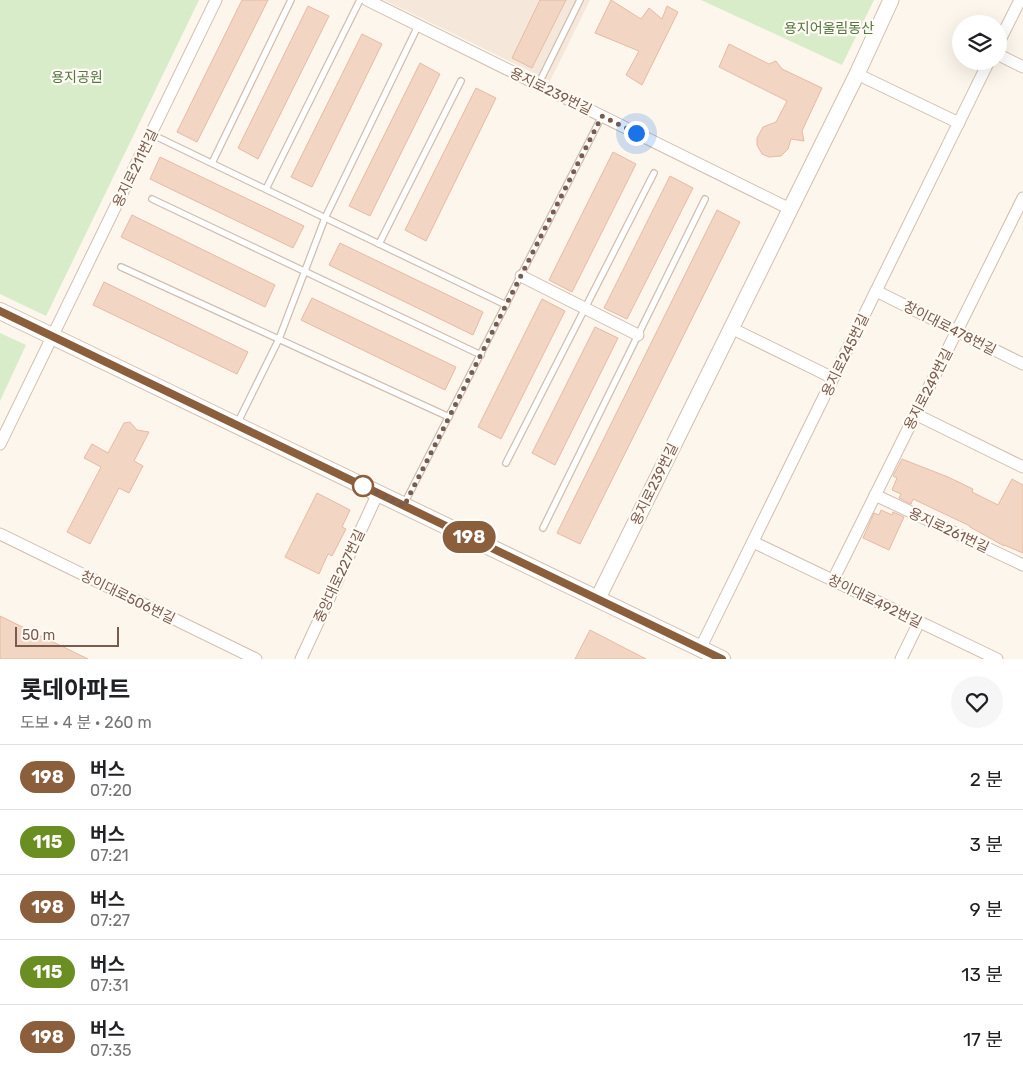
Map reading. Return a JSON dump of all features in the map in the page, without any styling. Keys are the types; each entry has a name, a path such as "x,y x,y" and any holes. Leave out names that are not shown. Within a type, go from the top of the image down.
{"main road":[{"path":"0,311 722,659"}],"street":[{"name":"용지로211번길","path":"0,444 216,0"},
{"name":"용지로239번길","path":"598,598 857,74 891,0"},
{"path":"1007,26 1020,0"},
{"name":"용지로239번길","path":"373,1 418,26 790,209"},
{"path":"1007,59 1023,66"},
{"name":"용지로245번길","path":"700,649 985,70"},
{"path":"857,74 959,123"},
{"name":"용지로249번길","path":"833,580 1023,198"},
{"path":"521,276 638,335"},
{"name":"창이대로478번길","path":"876,291 1023,364"},
{"path":"731,328 833,378"},
{"path":"915,414 1023,467"},
{"name":"중앙대로227번길","path":"301,659 378,493"},
{"name":"용지로261번길","path":"875,495 1023,565"},
{"name":"창이대로506번길","path":"0,534 256,659"},
{"name":"창이대로492번길","path":"753,542 997,659"},
{"path":"901,659 919,622"}],"lane":[{"path":"212,163 291,0"},
{"path":"266,189 360,0"},
{"path":"538,85 580,0"},
{"path":"237,425 279,339 325,218 418,26"},
{"path":"379,244 461,80"},
{"path":"404,506 602,116"},
{"path":"151,134 506,305"},
{"path":"506,463 654,173"},
{"path":"152,199 480,355"},
{"path":"544,528 705,199"},
{"path":"121,267 449,417"}],"shaded area":[{"path":"384,0 590,0 550,81"}],"green space":[{"name":"용지공원","path":"0,0 199,0 46,316 0,294"},
{"name":"용지어울림동산","path":"701,0 874,0 842,65"},
{"path":"0,333 26,345 0,401"}],"building":[{"path":"242,0 268,0 197,142 177,132"},
{"path":"540,0 566,0 532,68 512,58"},
{"path":"611,0 641,19 649,8 662,19 667,6 678,12 642,85 626,75 639,51 595,33"},
{"path":"308,6 329,16 258,159 238,148"},
{"path":"362,34 382,44 312,187 291,177"},
{"path":"729,44 769,64 776,61 782,69 822,88 802,131 804,141 791,139 788,149 781,156 769,157 762,154 757,145 757,138 763,127 776,122 787,101 719,67"},
{"path":"420,63 440,74 370,216 349,206"},
{"path":"476,88 496,98 426,241 405,230"},
{"path":"613,152 636,164 572,292 549,280"},
{"path":"160,157 304,226 293,248 150,179"},
{"path":"670,176 693,188 627,319 604,308"},
{"path":"717,210 740,222 580,544 557,533"},
{"path":"132,215 275,285 265,307 121,237"},
{"path":"340,243 483,312 473,335 329,265"},
{"path":"104,282 248,352 237,374 93,305"},
{"path":"312,298 456,367 445,390 301,320"},
{"path":"542,299 565,311 501,439 478,427"},
{"path":"595,327 618,338 555,465 532,453"},
{"path":"130,422 137,430 149,432 134,461 143,466 129,493 119,488 90,544 67,532 101,467 84,458 92,444 108,453 124,423"},
{"path":"902,459 948,477 973,489 972,492 998,505 1012,479 1023,485 1023,553 1004,546 970,526 913,499 911,504 899,498 901,494 892,490 897,478 893,476"},
{"path":"317,493 350,510 342,527 346,529 332,556 328,554 319,574 285,557"},
{"path":"881,510 892,515 893,512 904,517 889,550 863,538 874,513 879,515"},
{"path":"0,616 88,659 0,659"},
{"path":"590,630 646,659 575,659"}],"bus line":[{"name":"198","path":"0,311 722,659"}],"route":[{"path":"363,486 358,483 404,506 602,116 636,133"}]}
